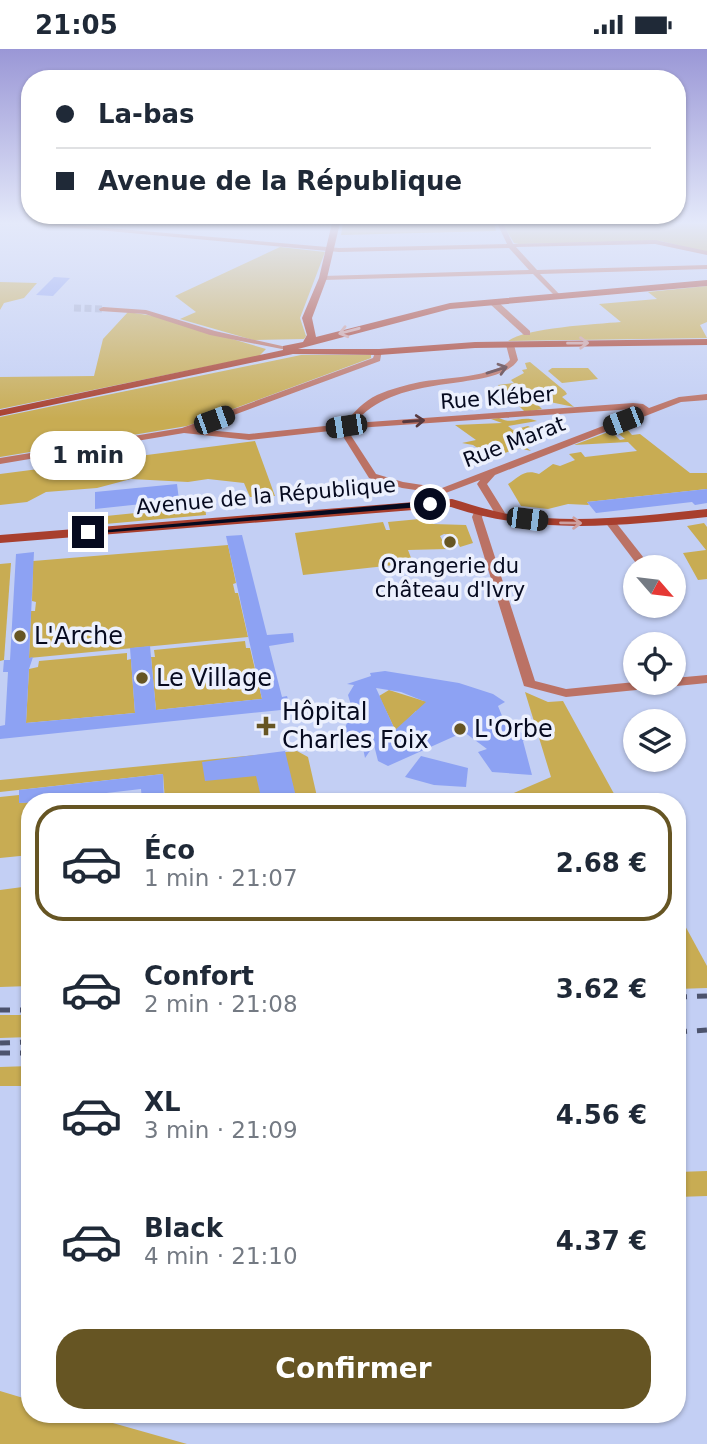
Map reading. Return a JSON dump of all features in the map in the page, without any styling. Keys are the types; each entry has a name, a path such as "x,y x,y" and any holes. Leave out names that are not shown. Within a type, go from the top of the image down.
{"main road":[{"path":"308,345 307,318 319,288"},
{"path":"0,413 290,350 428,310 649,288"},
{"path":"308,345 379,352 510,345 707,342"},
{"path":"448,497 479,512 562,523 610,522 707,513"},
{"name":"Avenue de la République","path":"0,539 448,497"}],"street":[{"path":"551,288 558,296"},
{"path":"493,302 527,333"},
{"path":"103,309 146,311 213,333 290,350"},
{"path":"448,497 372,476 343,431 362,406 384,395 510,366 514,360 510,345"},
{"path":"0,461 184,430 377,359 379,352"},
{"name":"Rue Marat","path":"448,497 454,485 644,409 679,400 707,397"},
{"name":"Rue Kléber","path":"184,430 249,437 346,426 644,409"},
{"path":"491,474 482,484 500,513"},
{"path":"479,512 477,517 529,683 566,693 623,687"},
{"path":"610,522 636,555"},
{"path":"686,681 707,679"}],"shaded area":[{"path":"0,288 33,288 24,298 4,303 0,310"},
{"path":"192,288 311,288 300,318 306,336 304,339 253,340 180,319 196,312 175,296"},
{"path":"707,288 707,322 700,325 707,338 508,341 545,330 621,322 599,304 657,299 648,292"},
{"path":"128,312 154,316 266,349 259,356 0,409 0,377 94,376 103,339"},
{"path":"301,355 371,355 371,358 187,426 0,457 0,417"},
{"path":"530,362 565,391 567,394 562,397 574,407 550,402 537,404 542,409 525,412 498,385 514,383 511,380 524,373 522,370 527,369 525,363"},
{"path":"552,368 588,368 598,379 562,383 548,371"},
{"path":"491,419 509,421 537,421 508,426 513,430 528,426 540,432 537,434 548,436 513,438 531,451 519,448 499,455 487,449 494,455 493,458 473,445 462,443 476,440 455,425 502,423"},
{"path":"625,427 632,435 640,434 690,473 707,473 707,489 587,502 589,505 568,504 548,509 521,506 508,484 522,475 529,472 539,474 553,464 560,466 575,460 569,454 581,452 585,457 637,451 628,442 574,445 611,431 620,440 625,439 615,431"},
{"path":"255,441 275,496 250,497 244,483 208,479 188,482 131,479 97,488 46,492 27,502 0,505 0,474"},
{"path":"205,506 206,515 94,525 93,520 106,516"},
{"path":"430,518 433,524 466,525 473,543 460,547 454,535 444,534 440,536 447,549 408,550 413,563 303,575 295,533 383,522 386,530 390,530 388,522"},
{"path":"704,523 707,527 707,579 698,580 683,553 706,550 687,526"},
{"path":"228,545 236,583 233,584 235,593 238,593 248,637 29,658 31,611 35,611 36,602 32,601 33,561"},
{"path":"11,563 4,660 0,661 0,564"},
{"path":"245,641 246,648 250,648 262,699 156,710 151,657 155,657 154,650"},
{"path":"127,653 127,660 131,659 135,713 26,723 29,669 38,667 39,661"},
{"path":"389,690 424,701 429,698 442,714 416,711 402,725 399,738 379,696"},
{"path":"525,692 548,702 563,701 614,793 514,793 551,777"},
{"path":"297,751 308,757 316,793 164,793 163,774 0,792 0,780"},
{"path":"19,795 21,856 0,858 0,797"},
{"path":"21,887 21,986 0,987 0,890"},
{"path":"686,928 707,966 707,988 686,989"},
{"path":"0,1015 21,1015 21,1037 0,1038"},
{"path":"21,1066 21,1086 0,1086 0,1067"},
{"path":"707,1171 707,1196 686,1197 686,1172"},
{"path":"0,1391 21,1397 21,1423 113,1423 187,1444 0,1444"}],"building":[{"path":"43,288 60,288 53,296 36,295"},
{"path":"177,484 179,500 95,509 95,492"},
{"path":"707,489 707,503 695,505 692,502 596,513 587,502"},
{"path":"242,535 267,635 293,633 294,642 269,646 282,697 287,696 291,709 0,739 0,726 5,725 8,672 3,672 4,660 10,660 16,554 34,552 29,658 33,657 29,669 26,723 135,713 130,648 150,646 156,710 262,699 226,536"},
{"name":"L'Orbe","path":"385,671 459,683 493,694 505,702 498,706 505,723 530,738 523,741 532,775 492,772 478,752 487,749 464,732 388,766 378,761 374,745 365,758 361,738 344,733 349,715 354,715 348,695 354,685 347,684 371,676 370,673","holes":["376,688 401,692 426,702 395,730"]},
{"path":"285,751 295,793 260,793 256,776 205,781 202,762"},
{"path":"421,756 468,768 466,787 434,785 405,777"},
{"path":"163,774 164,793 141,793 141,789 106,793 21,793 19,803 19,790"}],"tunnel":[{"path":"74,308 103,309"}],"railway":[{"path":"686,997 707,996"},
{"path":"0,1010 21,1010"},
{"path":"686,1031 707,1030"},
{"path":"0,1043 21,1042"},
{"path":"0,1053 21,1053"}],"place":[{"name":"Orangerie du château d'Ivry","path":"450,542"},
{"name":"L'Arche","path":"20,636"},
{"name":"Le Village","path":"142,678"},
{"name":"Hôpital Charles Foix","path":"266,726"},
{"name":"L'Orbe","path":"460,729"}],"route":[{"path":"88,532 430,504"}]}
